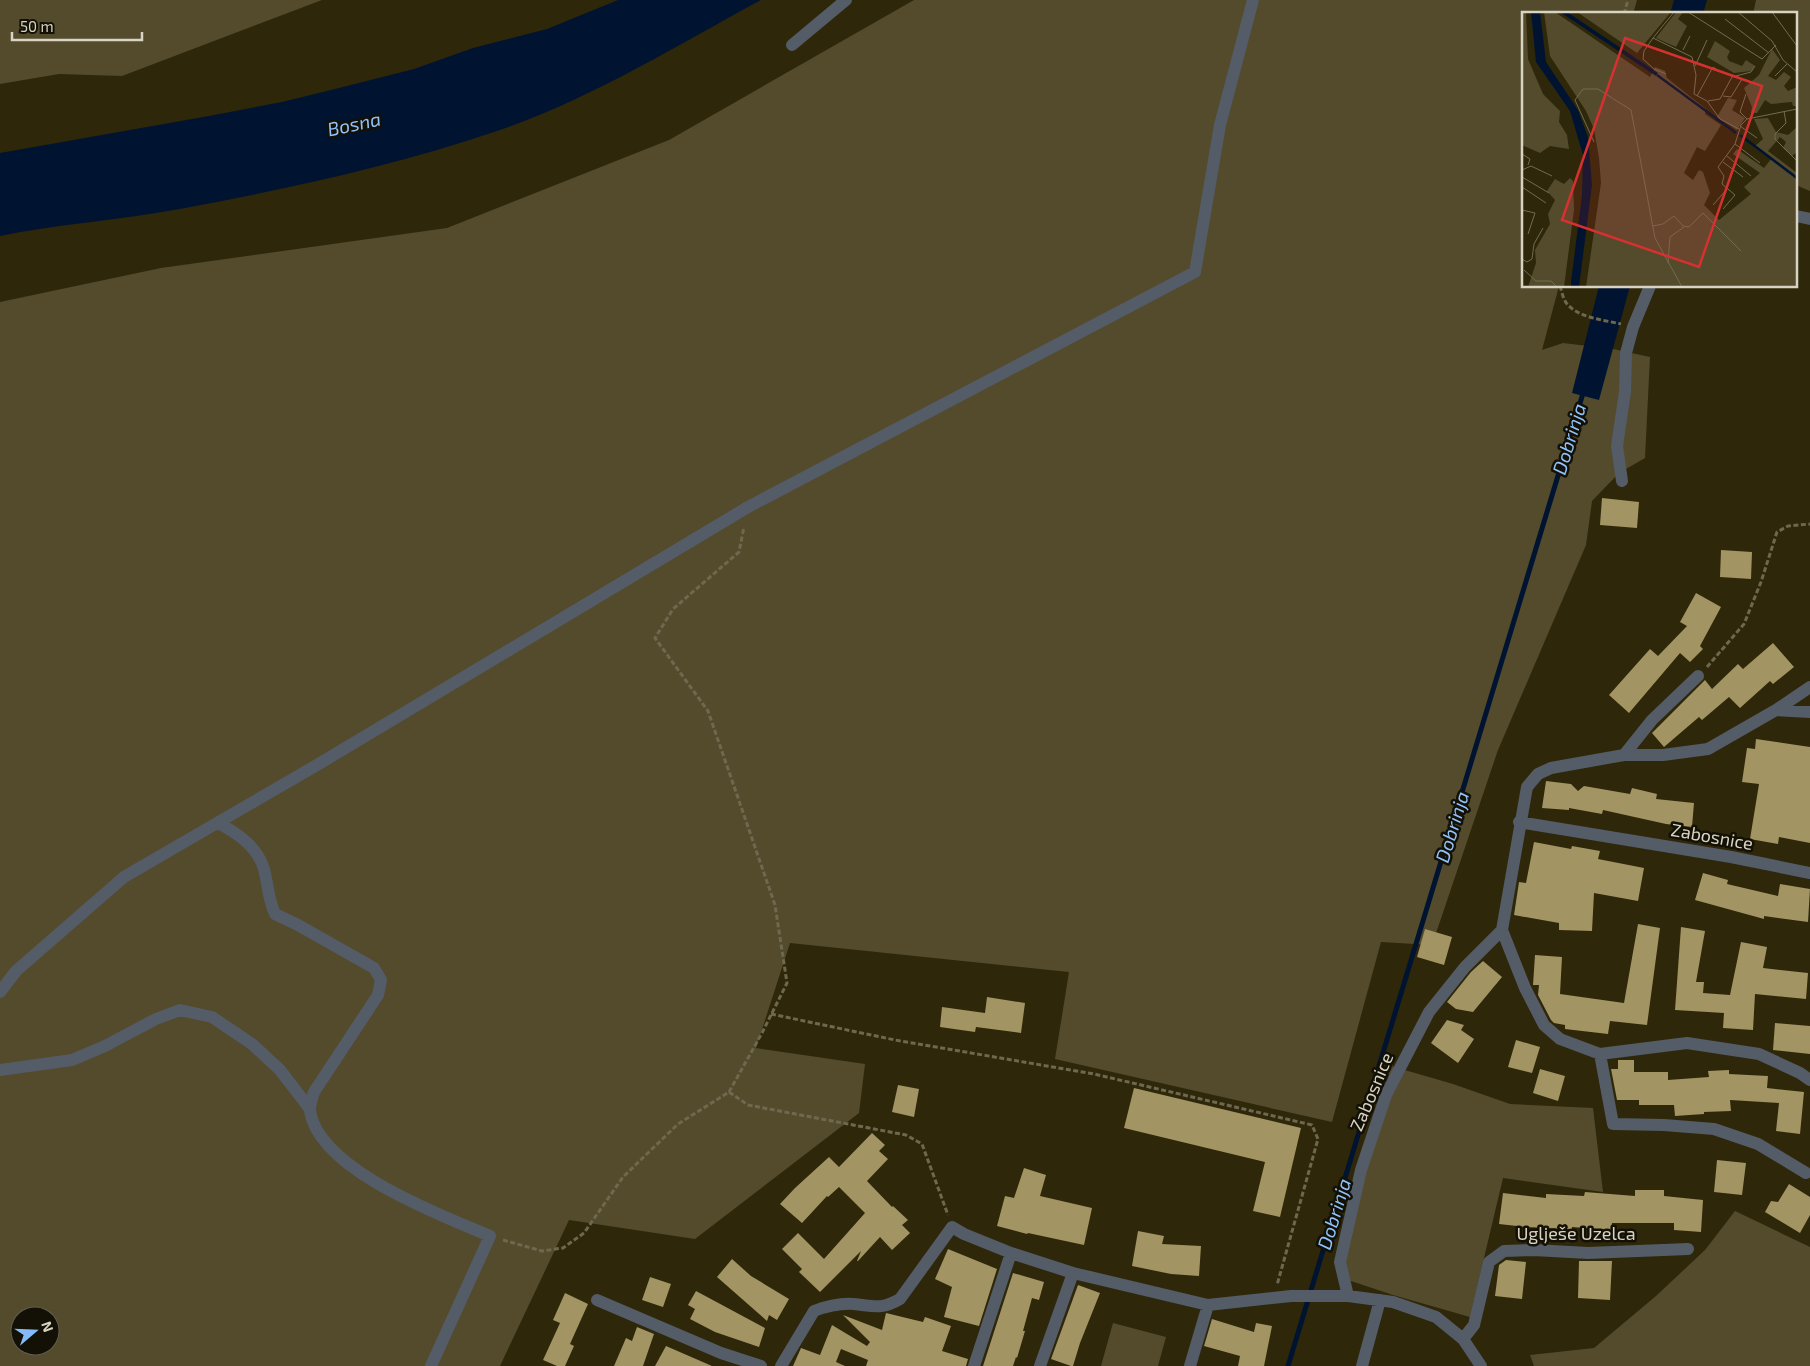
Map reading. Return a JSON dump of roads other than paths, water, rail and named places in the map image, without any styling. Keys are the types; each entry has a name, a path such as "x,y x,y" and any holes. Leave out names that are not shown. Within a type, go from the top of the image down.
{"street":[{"path":"792,45 846,0"},
{"path":"0,992 16,971 124,878 748,507 1195,272 1220,125 1253,0"},
{"path":"1622,481 1617,446 1625,392 1626,353 1633,327 1649,288"},
{"path":"1624,755 1652,720 1698,676"},
{"path":"1810,687 1776,710 1708,749 1662,755 1624,755 1551,768 1538,774 1526,787 1502,930 1525,988 1544,1025 1560,1039 1600,1054 1687,1043 1758,1054 1800,1073 1810,1080"},
{"path":"1776,710 1810,712"},
{"name":"Zabosnice","path":"1519,822 1731,857 1810,873"},
{"path":"218,823 241,835 256,853 264,868 270,902 275,914 374,968 381,980 378,995 314,1092 310,1110"},
{"name":"Zabosnice","path":"1348,1296 1340,1262 1361,1170 1386,1095 1429,1012 1465,967 1502,930"},
{"path":"0,1070 72,1060 106,1046 156,1019 180,1010 212,1017 252,1044 280,1070 310,1110 315,1124 328,1147 358,1171 403,1199 490,1236 432,1366"},
{"path":"1600,1054 1613,1124 1664,1125 1714,1129 1758,1144 1806,1172"},
{"path":"781,1366 814,1311 835,1305 852,1304 879,1308 890,1305 900,1299 952,1227 964,1234 1011,1253 1073,1273 1208,1305 1291,1296 1348,1296 1393,1302 1436,1316 1463,1339 1481,1366"},
{"name":"Uglješe Uzelca","path":"1463,1339 1474,1325 1489,1262 1504,1251 1534,1250 1588,1253 1688,1249"},
{"path":"974,1366 1011,1253"},
{"path":"1040,1366 1073,1273"},
{"path":"598,1300 721,1353 761,1366"},
{"path":"1362,1366 1380,1300"},
{"path":"1190,1366 1208,1305"}],"water":[{"name":"Bosna","path":"618,0 761,0 599,88 531,118 458,144 340,176 260,193 157,213 0,236 0,153 209,116 282,102 339,88 414,69 473,48 547,29"},
{"path":"1674,0 1707,0 1704,12 1671,12"},
{"path":"1598,288 1629,288 1599,400 1572,393"}],"waterway":[{"name":"Dobrinja","path":"1288,1366 1584,390"}]}
